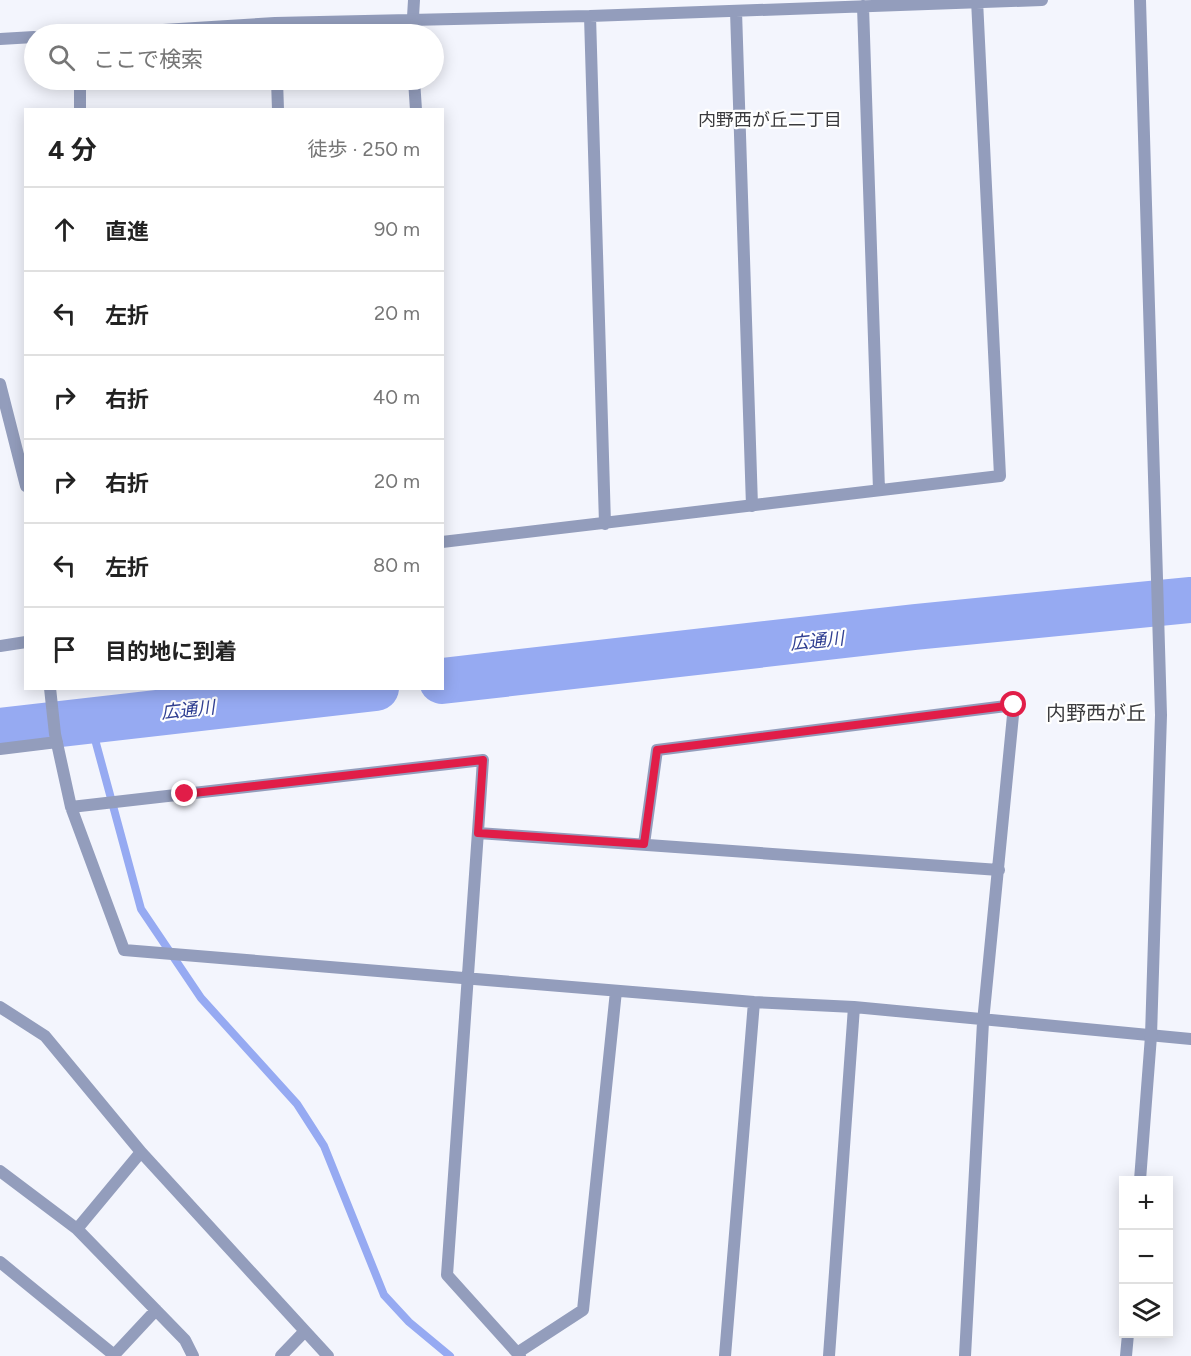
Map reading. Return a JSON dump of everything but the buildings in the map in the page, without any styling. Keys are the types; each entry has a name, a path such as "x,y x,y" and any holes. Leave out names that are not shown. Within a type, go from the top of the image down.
{"street":[{"path":"411,24 414,0"},
{"path":"344,24 411,19 590,16 1042,0"},
{"path":"1140,0 1154,501 1160,631 1159,832 1151,1036 1140,1176"},
{"path":"444,542 1000,476 977,1"},
{"path":"862,6 879,490"},
{"path":"736,11 752,506"},
{"path":"590,16 605,524"},
{"path":"0,39 24,38"},
{"path":"80,90 80,108"},
{"path":"277,90 278,108"},
{"path":"415,90 416,108"},
{"path":"0,384 24,478"},
{"path":"0,646 24,642"},
{"path":"51,690 56,738 71,807 124,950 468,980 754,1002 854,1007 983,1022 1191,1040"},
{"path":"644,844 657,750 1014,705 983,1022 965,1356"},
{"path":"0,749 56,738"},
{"path":"71,807 483,760 447,1275 519,1354 582,1310 616,991"},
{"path":"478,833 999,870"},
{"path":"725,1356 754,1002"},
{"path":"0,1007 45,1036 141,1152 328,1356"},
{"path":"829,1356 854,1007"},
{"path":"77,1229 141,1152"},
{"path":"0,1171 77,1229 185,1340 193,1356"},
{"path":"0,1262 114,1355 156,1310"},
{"path":"281,1356 305,1331"},
{"path":"1126,1356 1128,1338"}],"waterway":[{"name":"広通川","path":"444,681 915,627 1191,600"},
{"name":"広通川","path":"0,731 359,690"},
{"path":"90,721 141,909 201,998 297,1104 324,1146 384,1295 409,1322 450,1356"}],"district":[{"name":"内野西が丘二丁目","path":"770,120"},
{"name":"内野西が丘","path":"1096,713"}],"route":[{"path":"185,794 483,760 478,833 644,844 657,750 1014,705"}]}
